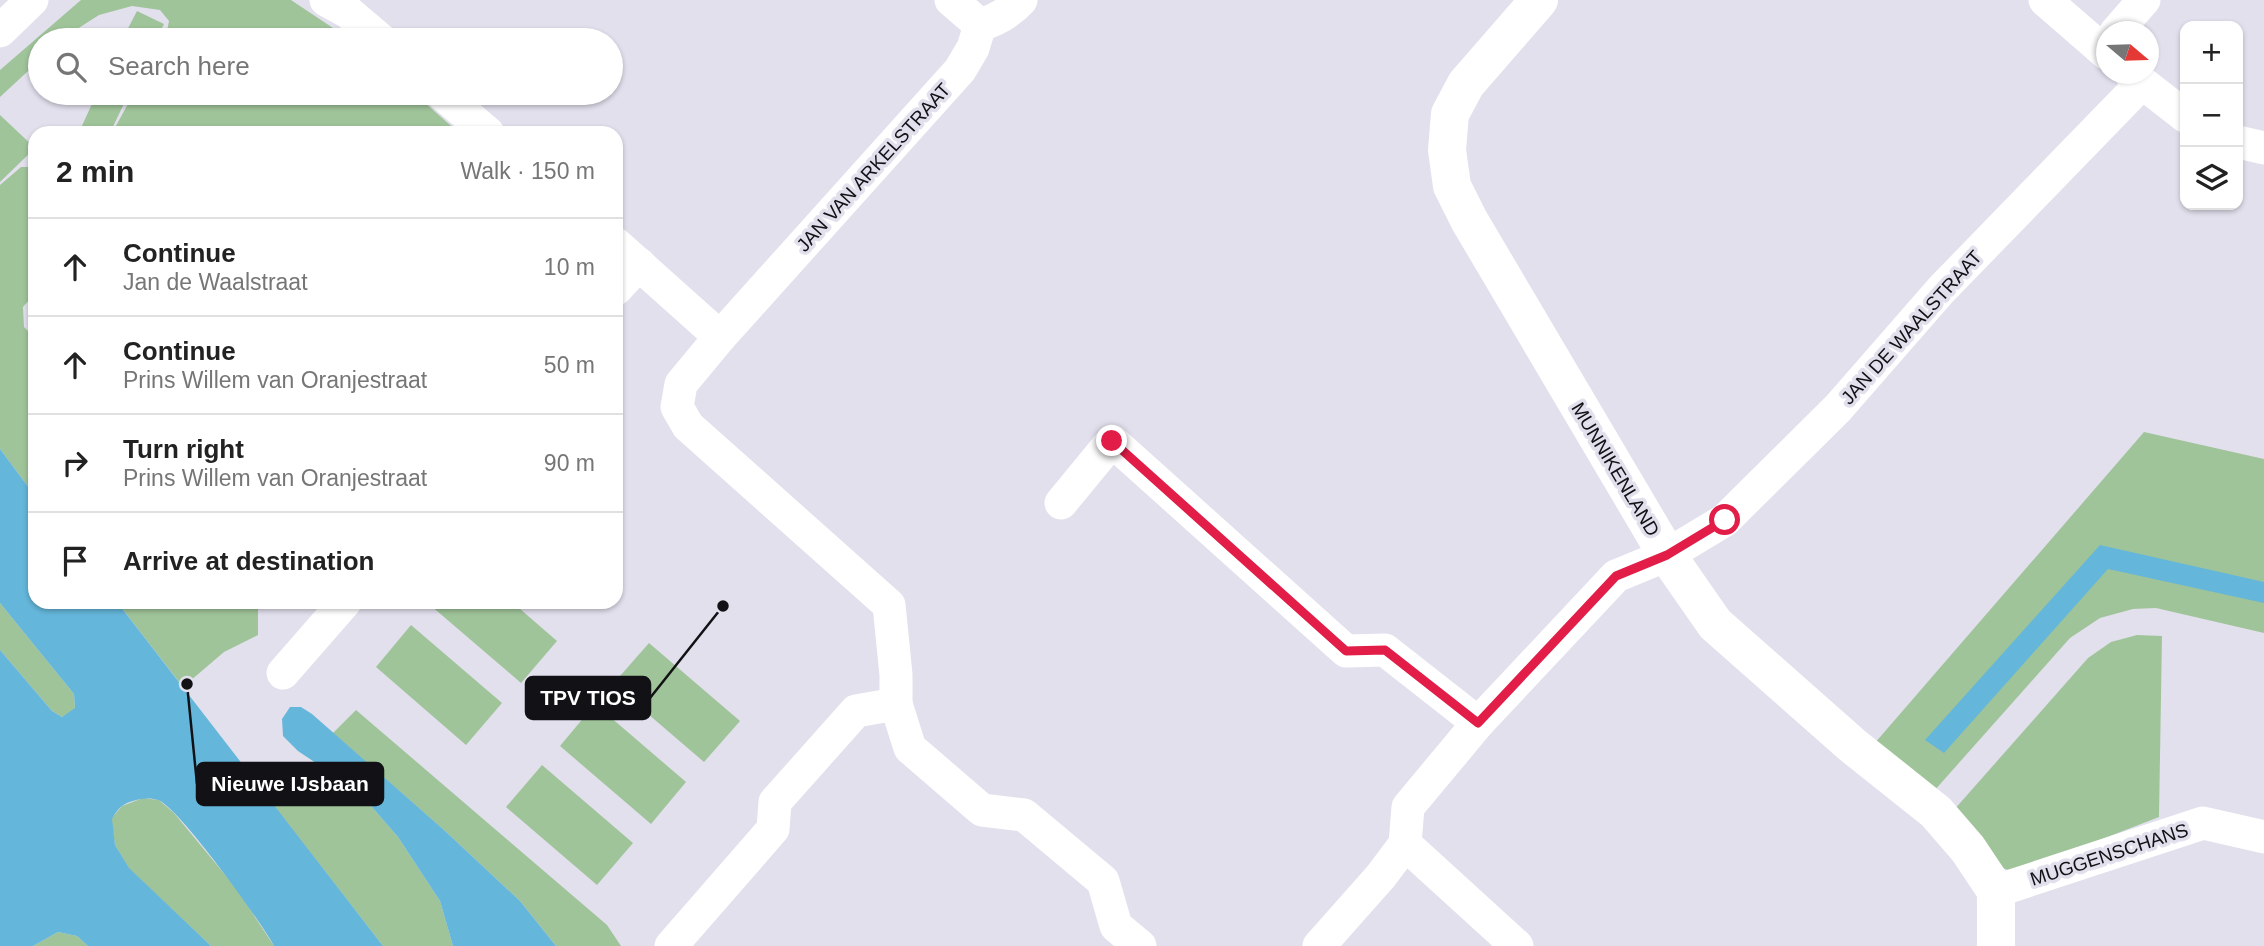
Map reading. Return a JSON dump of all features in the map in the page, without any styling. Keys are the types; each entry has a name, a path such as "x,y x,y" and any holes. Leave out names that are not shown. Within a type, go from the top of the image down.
{"street":[{"path":"0,31 32,0"},
{"path":"326,0 348,12 367,28"},
{"path":"951,0 980,25 997,20 1021,0"},
{"name":"MUNNIKENLAND","path":"1539,0 1466,85 1450,114 1447,150 1452,186 1469,220 1667,555 1715,624 1853,746 1936,812 1968,849 1996,891"},
{"path":"2045,0 2096,36"},
{"path":"2126,21 2144,0"},
{"name":"JAN VAN ARKELSTRAAT","path":"980,25 973,48 960,70 720,337 681,384 677,407 688,426 889,605 897,704 910,748 982,810 1024,815 1103,881 1116,926 1140,946"},
{"name":"JAN DE WAALSTRAAT","path":"1405,844 1408,807 1478,723 1616,576 1667,555 1725,520 1838,408 1941,290 2130,84"},
{"path":"2144,84 2180,112"},
{"path":"455,105 480,126"},
{"path":"2243,143 2264,148"},
{"path":"627,254 720,337"},
{"path":"1060,503 1112,441 1346,651 1385,650 1478,723"},
{"path":"283,673 339,609"},
{"path":"671,946 773,829 775,802 856,711 897,704"},
{"name":"MUGGENSCHANS","path":"1996,891 2203,823 2264,837"},
{"path":"1319,946 1381,876 1405,844 1517,946"},
{"path":"1996,891 1996,946"}],"green space":[{"path":"81,0 291,0 333,28 168,28 169,21 160,10 132,6 99,15 79,28 49,28"},
{"path":"137,11 164,24 162,28 128,28"},
{"path":"28,46 28,71 0,97 0,70"},
{"path":"91,105 123,105 113,126 82,126"},
{"path":"127,105 428,105 451,126 116,126"},
{"path":"0,115 28,141 28,155 0,182"},
{"path":"21,167 28,167 28,301 23,307 24,327 28,331 28,487 0,449 0,185"},
{"path":"2144,432 2264,459 2264,633 2156,608 2133,609 2100,618 2070,638 1934,791 1874,744"},
{"path":"0,603 74,694 75,709 62,717 52,711 0,650"},
{"path":"122,609 258,609 258,635 224,652 183,687"},
{"path":"435,609 520,609 557,641 521,683"},
{"path":"411,625 502,703 466,745 376,667"},
{"path":"2137,635 2162,636 2159,817 2025,869 2008,870 1987,862 1953,811 2088,658 2111,642"},
{"path":"649,643 740,721 704,762 613,684"},
{"path":"595,704 686,782 651,824 560,746"},
{"path":"356,710 607,925 621,946 556,946 520,901 333,733"},
{"path":"542,765 633,843 597,885 506,807"},
{"path":"320,766 358,791 398,837 440,901 453,946 383,946 271,802 288,783"},
{"path":"143,798 159,800 174,813 236,888 274,946 211,946 129,869 115,845 111,819 122,806"},
{"path":"58,932 77,936 88,946 33,946"}],"water":[{"path":"0,449 28,487 28,609 122,609 383,946 274,946 254,914 183,822 168,807 149,798 130,802 116,812 112,819 115,845 129,868 211,946 88,946 77,936 58,932 33,946 0,946 0,650 52,711 62,717 75,708 74,694 0,603"},
{"path":"2100,545 2264,582 2264,603 2108,569 1944,753 1925,740"},
{"path":"290,707 301,707 312,714 444,830 520,901 556,946 453,946 440,901 398,837 358,791 298,751 283,736 282,719"}],"place":[{"name":"TPV TIOS","path":"723,606"},
{"name":"Nieuwe IJsbaan","path":"187,684"}],"route":[{"path":"1112,441 1346,651 1385,650 1478,723 1616,576 1667,555 1725,520"}]}
